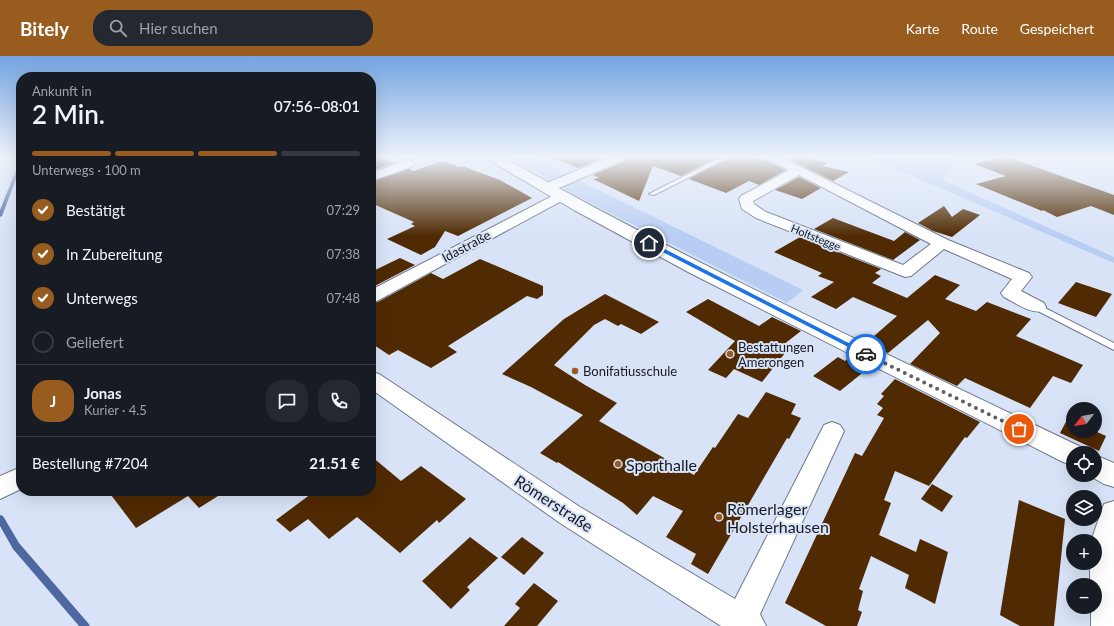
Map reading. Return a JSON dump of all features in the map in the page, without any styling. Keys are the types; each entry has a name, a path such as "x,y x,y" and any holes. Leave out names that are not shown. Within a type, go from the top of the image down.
{"main road":[{"path":"538,183 710,276 1066,453"},
{"path":"1102,470 1114,476"}],"street":[{"name":"Idastraße","path":"376,294 572,183"},
{"name":"Holtstegge","path":"776,183 746,199 747,206 760,215 906,272 942,244"},
{"path":"823,183 942,244 1023,277 1010,293 1037,307"},
{"name":"Römerstraße","path":"376,382 570,515 745,623 832,431"},
{"path":"0,488 16,480"},
{"path":"1107,626 1104,545 1114,512"}],"lane":[{"path":"652,194 675,183"},
{"path":"1037,307 1114,347"}],"shaded area":[{"path":"573,183 583,183 803,290 787,303 565,190 564,187"},
{"path":"928,183 948,183 1114,257 1114,263"}],"building":[{"path":"376,183 505,183 532,198 458,236 445,231 435,247 421,255 387,239 415,226 411,224 414,222 376,205"},
{"path":"601,183 646,183 639,201"},
{"path":"699,183 746,183 726,193"},
{"path":"753,183 763,183 759,185"},
{"path":"789,183 810,183 821,188 802,199 775,190"},
{"path":"981,183 1079,183 1114,195 1114,215 1091,206 1057,217 1043,210 1042,211 976,184"},
{"path":"944,206 952,217 963,209 980,215 952,237 933,231 918,223"},
{"path":"833,218 894,241 905,232 920,240 893,260 814,229"},
{"path":"800,237 881,269 875,273 881,276 872,283 907,298 935,275 960,285 945,299 976,311 987,302 1031,319 1016,336 1083,365 1071,383 1053,376 1030,408 965,378 957,386 910,364 940,333 928,320 888,353 866,343 897,316 853,297 836,309 811,297 834,282 818,276 822,273 774,252"},
{"path":"400,258 415,265 376,285 376,270"},
{"path":"480,259 543,286 543,295 537,299 527,296 448,346 457,352 431,368 398,350 389,355 376,346 376,302 431,273 443,279"},
{"path":"1076,282 1112,294 1096,317 1058,303"},
{"path":"605,294 659,322 641,334 621,324 618,326 605,319 594,325 554,365 617,403 599,421 694,475 713,447 715,448 738,414 748,418 766,392 796,404 791,414 801,418 789,439 787,438 708,574 691,564 696,554 666,537 683,511 653,496 637,515 623,503 558,462 557,463 540,453 583,415 531,387 502,374 564,319"},
{"path":"708,299 759,326 772,317 801,331 783,345 789,348 762,382 734,369 726,378 708,370 735,341 686,312"},
{"path":"850,356 871,366 840,391 813,376 838,357 845,361"},
{"path":"895,379 980,422 967,438 965,437 929,486 895,471 884,500 891,503 879,535 916,552 920,539 948,552 935,604 905,588 909,575 871,556 859,589 863,591 858,610 862,612 857,626 826,626 785,603 855,453 862,456 884,418 877,415 883,408 877,404 884,396 881,394"},
{"path":"1066,422 1066,436 1060,433"},
{"path":"1102,434 1106,436 1101,446 1088,446 1071,438 1102,438"},
{"path":"376,460 401,481 421,466 466,499 439,523 437,520 400,553 357,517 329,539 308,519 290,532 276,520 308,496 376,496"},
{"path":"932,484 953,496 942,512 921,499"},
{"path":"112,496 188,496 136,528"},
{"path":"188,496 218,496 199,508"},
{"path":"1019,500 1065,519 1054,626 1020,626 1000,615"},
{"path":"470,537 498,558 467,587 470,590 451,609 422,581"},
{"path":"522,537 544,553 524,575 501,557"},
{"path":"534,583 558,601 537,626 504,626 520,608 515,604"}],"waterway":[{"path":"0,216 13,183"},
{"path":"0,518 16,546 85,626"}],"way so far":[{"path":"866,354 1019,429"}],"place":[{"name":"Bestattungen Amerongen","path":"730,354"},
{"name":"Bonifatiusschule","path":"575,371"},
{"name":"Sporthalle","path":"618,464"},
{"name":"Römerlager Holsterhausen","path":"719,517"}],"route":[{"path":"649,243 697,269 866,354"}]}
